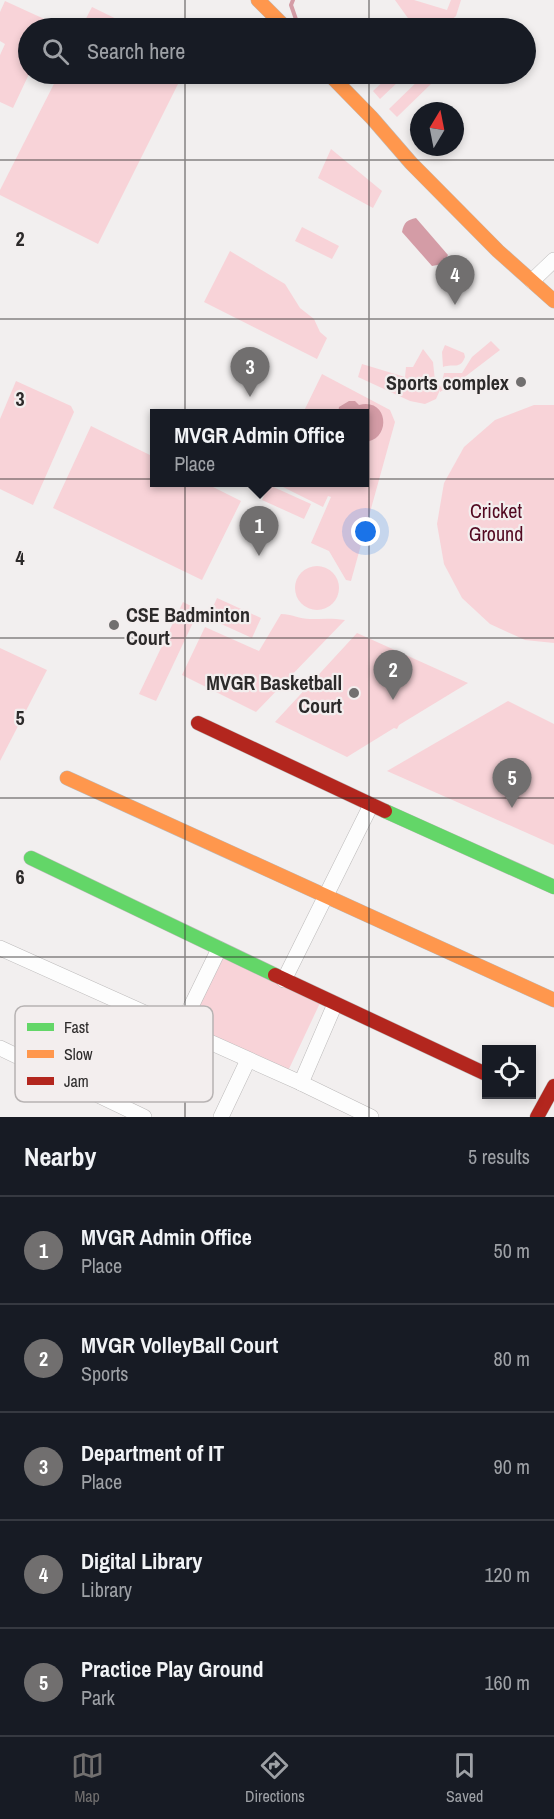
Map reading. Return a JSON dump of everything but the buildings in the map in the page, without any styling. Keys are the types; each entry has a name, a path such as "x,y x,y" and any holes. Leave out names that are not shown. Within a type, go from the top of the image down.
{"street":[{"path":"258,0 276,18"},
{"path":"339,84 411,163 498,251 554,301"},
{"path":"532,281 554,260"},
{"path":"198,723 371,805 554,886"},
{"path":"67,778 554,1000"},
{"path":"284,980 371,805"},
{"path":"32,858 284,980 482,1072"},
{"path":"0,948 129,1006"},
{"path":"191,1006 219,949"},
{"path":"301,1083 335,1004"},
{"path":"213,1044 371,1117"},
{"path":"0,1048 15,1055"},
{"path":"221,1117 248,1060"},
{"path":"537,1117 554,1086"},
{"path":"536,1097 546,1101"},
{"path":"113,1102 144,1117"}],"green space":[{"path":"395,0 414,0 447,10 451,0 461,0 454,18 408,18"},
{"path":"5,1 42,18 18,18 18,84 24,84 13,108 0,102 0,55 5,44 0,41 0,12"},
{"path":"92,7 115,18 86,18"},
{"path":"54,84 178,84 98,244 0,195 0,190"},
{"path":"380,84 396,84 380,99 373,91"},
{"path":"415,84 431,84 410,102 397,117 389,109"},
{"path":"331,149 382,191 373,208 318,178"},
{"path":"302,227 339,246 332,259 295,241"},
{"path":"230,251 285,284 300,308 314,319 320,332 327,338 317,359 204,302"},
{"path":"491,341 500,350 466,376 440,392 440,390 436,399 425,404 410,401 358,377 362,364 405,377 406,367 413,367 423,349 433,362 435,381 441,387 444,373 462,373 472,357"},
{"path":"445,345 464,353 465,357 461,363 443,367 442,352"},
{"path":"322,374 390,410 395,422 351,581 346,580 329,551 311,543 331,497 328,496 323,507 283,487 369,487 369,409 305,409"},
{"path":"16,381 71,406 74,412 33,505 0,489 0,419"},
{"name":"Cricket Ground","path":"534,405 554,405 554,643 525,640 490,624 462,598 444,564 437,524 444,483 464,447 495,420"},
{"path":"91,426 150,455 150,487 213,487 241,501 202,580 53,508"},
{"path":"268,487 273,487 311,504 304,519 262,500"},
{"path":"317,566 326,567 333,572 338,579 338,597 333,604 326,609 317,610 308,609 301,604 296,597 295,588 296,579 301,572 308,567"},
{"path":"217,598 261,618 252,638 208,618"},
{"path":"183,602 199,610 156,701 139,694"},
{"path":"281,614 306,619 345,620 256,712 182,675 205,627 259,651"},
{"path":"357,633 468,683 399,725 397,729 394,728 347,757 275,722"},
{"path":"0,648 47,670 0,761"},
{"path":"508,701 554,724 554,845 387,771"},
{"path":"221,957 320,1003 288,1071 213,1036 213,1006 198,1006"}],"shaded area":[{"path":"416,218 448,255 440,264 432,266 402,232 406,222"},
{"path":"349,401 355,401 359,405 369,404 376,407 383,420 383,428 379,435 369,441 369,409 339,409"}],"waterway":[{"path":"293,0 291,5 296,18"}],"traffic: fast":[{"path":"385,811 554,887"},
{"path":"31,858 275,975"}],"traffic: slow":[{"path":"258,0 276,18"},
{"path":"339,84 411,163 498,251 554,301"},
{"path":"67,778 554,1000"}],"traffic: jam":[{"path":"198,723 385,811"},
{"path":"275,975 482,1072"},
{"path":"537,1117 554,1086"}],"place":[{"name":"Digital Library","path":"455,305"},
{"name":"Sports complex","path":"521,382"},
{"name":"Department of IT","path":"250,397"},
{"name":"MVGR Admin Office","path":"259,556"},
{"name":"CSE Badminton Court","path":"114,625"},
{"name":"MVGR Basketball Court","path":"354,693"},
{"name":"MVGR VolleyBall Court","path":"393,700"},
{"name":"Practice Play Ground","path":"512,808"}]}
